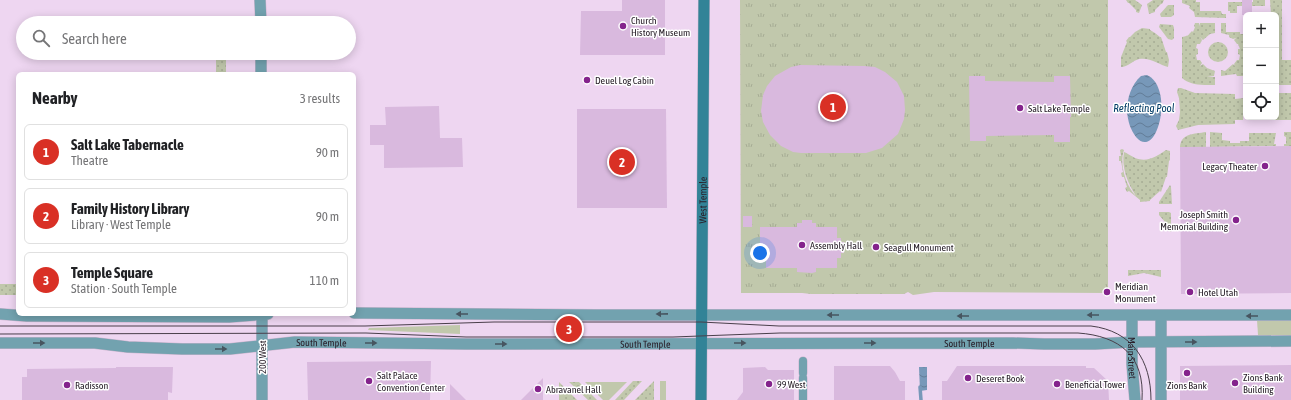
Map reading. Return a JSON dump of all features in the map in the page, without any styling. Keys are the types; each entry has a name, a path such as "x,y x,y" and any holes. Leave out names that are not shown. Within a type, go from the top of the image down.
{"main road":[{"name":"West Temple","path":"701,400 704,0"}],"street":[{"path":"260,0 261,16"},
{"path":"261,60 261,72"},
{"path":"356,313 596,315 1291,315"},
{"path":"0,314 16,315"},
{"path":"27,316 240,316"},
{"name":"200 West","path":"262,316 262,400"},
{"name":"Main Street","path":"1132,316 1135,400"},
{"path":"1161,316 1161,400"},
{"name":"South Temple","path":"0,343 95,343 128,347 230,349 295,342 466,344 1066,344 1291,341"},
{"path":"803,361 803,400"}],"green space":[{"path":"740,0 1108,0 1108,293 934,292 913,295 908,292 904,294 741,293"},
{"path":"1126,0 1135,0 1142,5 1139,13 1136,12 1136,10"},
{"path":"1153,0 1164,0 1155,12 1149,14 1147,4"},
{"path":"1182,0 1196,0 1196,2 1200,2 1200,11 1221,11 1222,14 1226,14 1226,18 1195,17 1194,12 1189,8 1190,6 1182,3"},
{"path":"1253,0 1265,0 1265,6 1237,6 1237,13 1230,13 1230,11 1228,11 1228,2 1253,2"},
{"path":"1270,0 1282,0 1282,60 1291,60 1291,85 1279,85 1279,12 1271,12"},
{"path":"1168,5 1174,5 1174,15 1171,17 1161,17 1160,14"},
{"path":"1195,23 1199,23 1200,26 1200,23 1215,23 1215,33 1210,34 1203,40 1200,37 1202,40 1200,44 1197,44 1196,48 1198,49 1198,54 1196,55 1197,60 1200,60 1202,63 1200,66 1203,64 1207,68 1215,71 1214,76 1207,77 1215,77 1215,85 1193,84 1182,78 1182,37 1188,36 1192,31 1193,32"},
{"path":"1221,23 1226,23 1226,32 1240,32 1240,34 1243,34 1243,76 1237,76 1236,74 1221,76 1221,70 1225,71 1233,64 1235,66 1234,64 1237,60 1239,60 1240,55 1238,54 1238,49 1240,49 1234,40 1236,38 1233,39 1229,37 1229,35 1221,33"},
{"path":"1160,24 1173,25 1174,38 1172,40 1168,39 1159,27"},
{"path":"1142,28 1150,29 1161,37 1169,60 1168,67 1150,60 1139,59 1121,67 1121,57 1127,42 1126,41 1135,32"},
{"path":"1218,42 1225,45 1228,52 1225,59 1218,62 1211,59 1208,52 1211,45"},
{"path":"216,60 226,60 226,72 216,72"},
{"path":"1178,88 1181,88 1195,93 1235,94 1235,99 1243,98 1243,120 1235,120 1235,124 1198,125 1178,130 1176,126 1179,120 1180,112 1177,92"},
{"path":"1279,93 1291,93 1291,120 1279,120"},
{"path":"1206,132 1206,147 1180,147 1183,139 1189,135"},
{"path":"1210,132 1222,133 1222,140 1230,141 1230,143 1249,141 1249,133 1276,133 1274,144 1276,144 1276,146 1210,147"},
{"path":"1284,132 1291,132 1291,146 1284,146 1284,144 1286,144 1286,137 1284,136"},
{"path":"1120,150 1124,150 1122,162 1126,181 1136,196 1130,186 1124,169 1124,152 1135,158 1144,160 1152,158 1166,150 1170,151 1167,177 1161,192 1160,191 1150,201 1140,202 1140,200 1129,191 1127,192 1124,177 1122,177 1121,173 1123,172 1121,161 1119,161 1119,156 1121,156"},
{"path":"1170,185 1172,204 1159,204 1159,202"},
{"path":"1159,212 1171,213 1170,232 1165,222 1159,215"},
{"path":"1128,270 1161,270 1161,277 1144,273 1128,276"},
{"path":"0,284 16,284 16,295 0,295"},
{"path":"1257,320 1291,320 1291,335 1258,335"},
{"path":"460,325 460,334 368,330 369,328"},
{"path":"633,381 642,381 624,400 615,400"},
{"path":"654,381 654,400 635,400"},
{"path":"660,381 666,381 666,400 660,400"},
{"path":"559,382 577,400 559,400"},
{"path":"569,382 579,382 597,400 588,400"},
{"path":"585,382 627,382 609,400 603,400"}],"water":[{"name":"Reflecting Pool","path":"1147,75 1155,82 1160,94 1161,107 1160,120 1156,132 1151,140 1144,142 1136,137 1131,128 1127,115 1127,107 1130,92 1135,83 1141,76"},
{"path":"919,367 927,367 927,390 920,391"}],"building":[{"name":"Church History Museum","path":"622,0 665,0 665,55 580,55 581,11 622,11"},
{"path":"1242,0 1252,0 1252,12 1243,12 1242,15"},
{"path":"800,65 864,66 875,67 885,72 897,82 904,96 904,119 898,134 882,148 866,153 801,153 793,152 781,146 770,135 763,122 761,111 763,95 767,86 775,76 791,67"},
{"name":"Salt Lake Temple","path":"969,76 985,76 985,81 1054,82 1054,76 1070,76 1070,142 1054,142 1054,135 986,136 986,141 970,141"},
{"path":"439,106 440,138 462,138 463,167 384,168 384,145 370,145 370,125 386,125 385,107"},
{"path":"577,109 666,109 667,208 577,208"},
{"name":"Joseph Smith Memorial Building","path":"1291,146 1291,293 1181,294 1180,147"},
{"path":"743,216 752,216 752,227 743,227"},
{"name":"Assembly Hall","path":"802,220 812,220 812,223 816,223 816,227 837,227 837,238 841,238 841,242 844,242 844,253 841,253 841,258 837,258 837,268 816,268 816,272 812,273 797,272 797,268 766,268 766,257 762,257 762,253 760,253 760,227 797,227 797,223 802,223"},
{"name":"Salt Palace Convention Center","path":"431,361 430,400 308,400 307,362"},
{"name":"Zions Bank Building","path":"1291,365 1291,400 1180,400 1180,366"},
{"path":"834,366 890,366 900,381 905,381 905,400 834,400"},
{"name":"Beneficial Tower","path":"957,366 1086,366 1086,368 1094,368 1108,381 1109,400 942,400 942,381 947,381"},
{"name":"Radisson","path":"173,367 172,393 168,392 168,400 22,400 22,377 27,377 27,369"},
{"name":"99 West","path":"765,367 768,370 794,370 794,400 737,400 743,392 743,368"},
{"name":"Abravanel Hall","path":"543,378 543,400 521,400"},
{"path":"450,384 466,400 450,400"}],"waterway":[{"path":"920,387 921,400"}],"tram line":[{"path":"0,326 365,326 494,322 701,322 779,326 1091,326 1118,334 1128,341 1136,350 1143,360 1147,372 1151,400"},
{"path":"0,334 366,333 466,337 673,337 780,333 1078,333 1106,339 1127,351 1134,360 1139,371 1142,385 1142,400"}],"place":[{"name":"Church History Museum","path":"623,26"},
{"name":"Deuel Log Cabin","path":"587,80"},
{"name":"Salt Lake Tabernacle","path":"833,107"},
{"name":"Salt Lake Temple","path":"1020,108"},
{"name":"Family History Library","path":"622,162"},
{"name":"Legacy Theater","path":"1265,166"},
{"name":"Joseph Smith Memorial Building","path":"1236,220"},
{"name":"Assembly Hall","path":"802,245"},
{"name":"Seagull Monument","path":"876,247"},
{"name":"Meridian Monument","path":"1107,292"},
{"name":"Hotel Utah","path":"1190,292"},
{"name":"Temple Square","path":"569,329"},
{"name":"Zions Bank","path":"1187,373"},
{"name":"Deseret Book","path":"968,378"},
{"name":"Salt Palace Convention Center","path":"369,381"},
{"name":"Zions Bank Building","path":"1235,383"},
{"name":"99 West","path":"769,384"},
{"name":"Beneficial Tower","path":"1057,384"},
{"name":"Radisson","path":"67,385"},
{"name":"Abravanel Hall","path":"538,389"}]}
